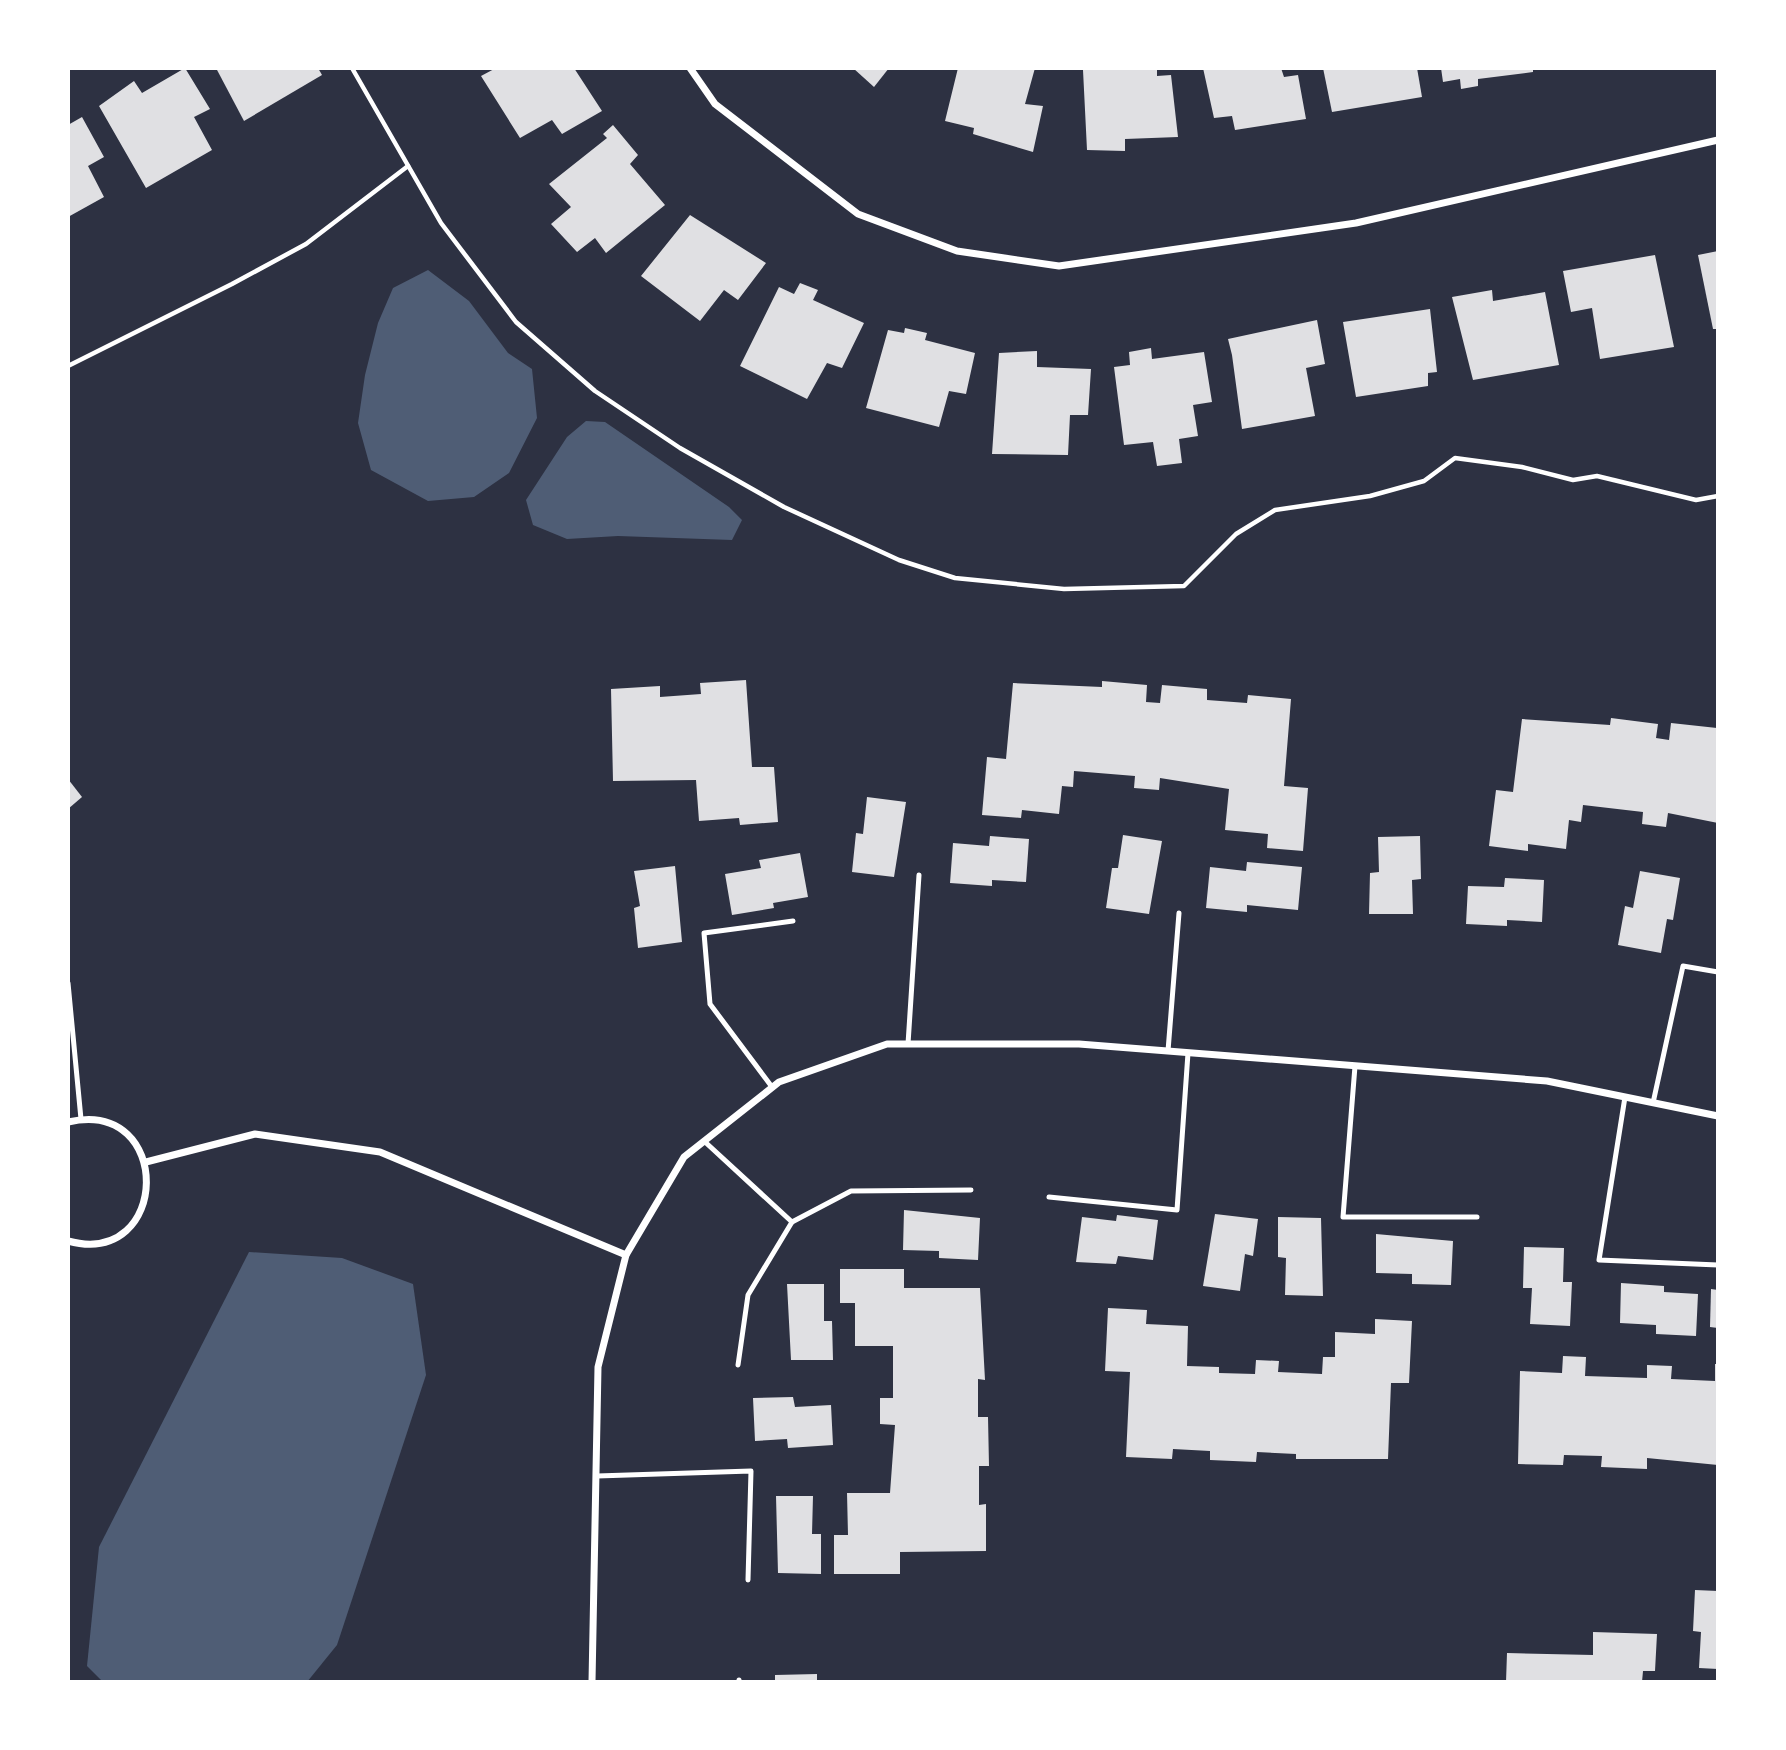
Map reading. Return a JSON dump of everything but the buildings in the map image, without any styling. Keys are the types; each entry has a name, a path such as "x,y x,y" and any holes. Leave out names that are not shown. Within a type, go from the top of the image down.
{"street":[{"path":"690,68 715,104 858,214 957,251 1059,266 1356,223 1718,140"},
{"path":"592,1682 598,1367 626,1255 684,1157 779,1082 887,1044 1079,1044 1547,1080 1718,1116"},
{"path":"68,1122 81,1119 102,1121 121,1130 136,1144 146,1162 149,1182 145,1203 135,1221 120,1235 101,1243 80,1244 68,1241"},
{"path":"146,1162 255,1135 380,1152 626,1255"}],"lane":[{"path":"908,1044 919,875"},
{"path":"1168,1051 1179,913"},
{"path":"772,1087 710,1004 705,933 793,921"},
{"path":"1653,1102 1683,966 1718,972"},
{"path":"68,983 81,1119"},
{"path":"1049,1197 1177,1210 1188,1053"},
{"path":"1355,1066 1343,1217 1477,1217"},
{"path":"1625,1097 1599,1260 1718,1265"},
{"path":"704,1141 792,1222"},
{"path":"738,1364 748,1295 792,1222 851,1192 971,1190"},
{"path":"597,1476 751,1471 748,1580"}],"path":[{"path":"352,68 441,223 516,322 594,391 680,448 784,507 899,559 955,578 1064,589 1184,586 1236,534 1275,510 1370,496 1424,481 1455,458 1522,467 1573,480 1597,476 1696,500 1718,496"},
{"path":"68,366 232,285 306,244 408,166"}],"water":[{"path":"428,270 469,301 508,353 532,369 537,418 509,473 474,497 428,501 371,470 358,423 365,375 378,323 393,288"},
{"path":"586,421 605,422 729,507 742,520 732,540 618,536 567,539 533,525 526,500 567,437"},
{"path":"249,1252 342,1258 413,1284 426,1375 337,1645 307,1682 103,1682 87,1666 99,1547"}]}
